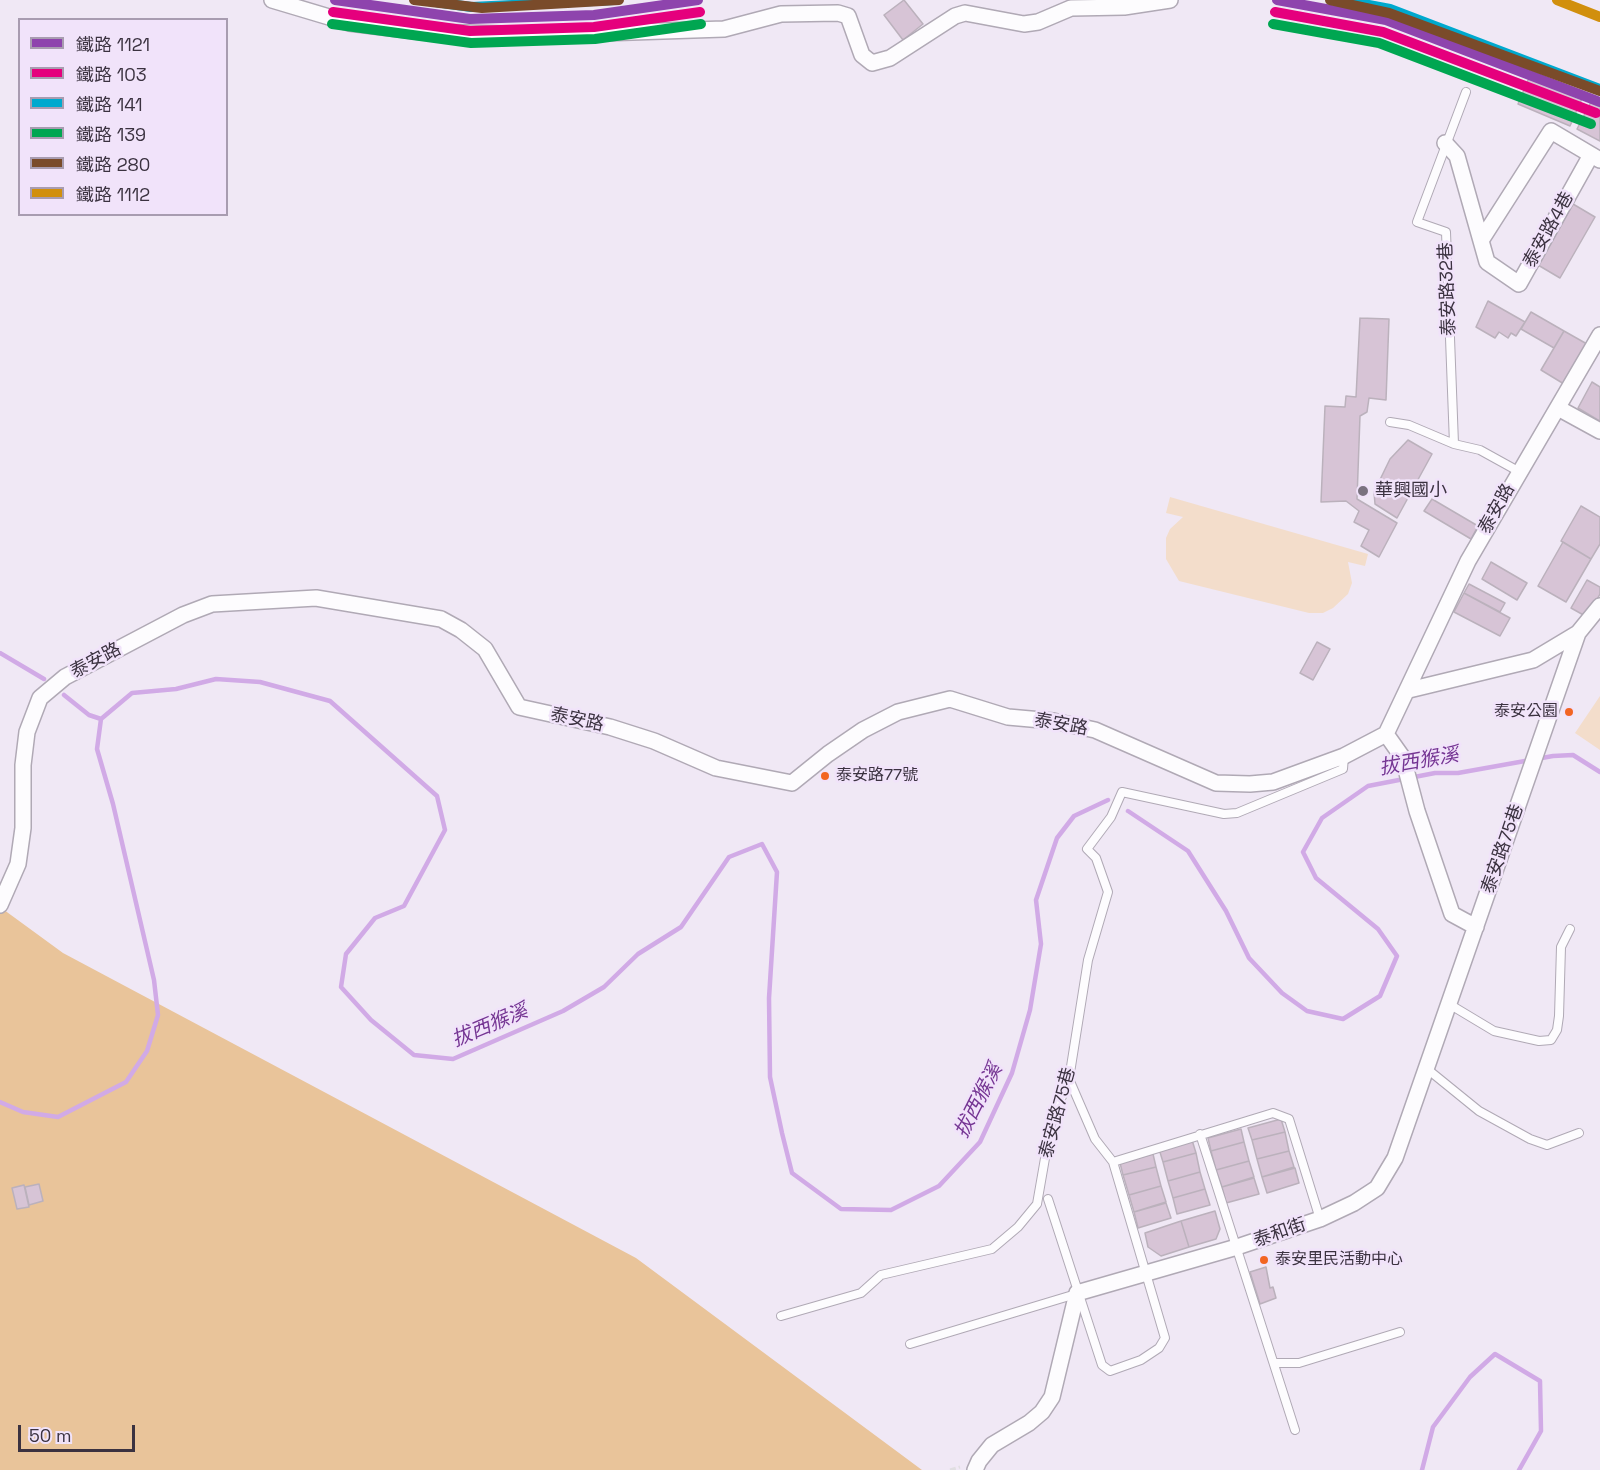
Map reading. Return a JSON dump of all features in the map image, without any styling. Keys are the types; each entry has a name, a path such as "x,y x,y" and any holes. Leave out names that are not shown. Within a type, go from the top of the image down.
{"street":[{"path":"272,0 349,23 424,32 541,34 724,29 781,14 838,13 848,16 862,55 872,63 890,58 955,16 965,13 1024,24 1038,22 1071,8 1124,7 1170,0"},
{"path":"1482,240 1551,131 1596,157"},
{"name":"泰安路4巷","path":"1445,143 1457,156 1487,262 1519,284 1596,157"},
{"name":"泰安路","path":"0,905 18,864 23,828 23,765 27,732 40,698 65,677 183,615 212,604 316,598 441,619 461,630 484,649 519,707 610,727 654,741 716,768 792,783 863,730 898,712 950,699 1008,717 1053,721 1095,730 1216,783 1273,782 1344,756 1386,734 1409,690 1468,561 1518,471 1600,335"},
{"path":"1558,408 1600,431"},
{"path":"1409,690 1533,660 1578,633 1600,606"},
{"name":"泰安路75巷","path":"1476,927 1578,633"},
{"path":"1386,734 1403,758 1417,811 1452,914 1476,927"},
{"name":"泰和街","path":"1077,1293 1237,1248 1320,1219 1354,1203 1377,1188 1395,1158 1476,927"},
{"path":"975,1470 992,1445 1029,1423 1042,1412 1052,1397 1077,1293"}],"lane":[{"name":"泰安路32巷","path":"1454,444 1446,232 1417,222 1466,92"},
{"path":"1390,422 1409,425 1454,444 1480,450 1518,471"},
{"name":"泰安路","path":"1122,792 1224,814 1237,813 1343,770 1344,756"},
{"name":"泰安路75巷","path":"781,1316 861,1293 881,1275 992,1249 1009,1235 1036,1204 1051,1125 1069,1079 1088,960 1108,892 1096,858 1087,849 1111,817 1122,792"},
{"path":"1449,1004 1494,1031 1539,1041 1551,1040 1558,1023 1561,947 1570,929"},
{"path":"1426,1068 1479,1111 1530,1139 1547,1144 1578,1133"},
{"path":"1048,1199 1101,1365 1110,1371 1141,1360 1159,1348 1165,1338 1148,1273 1113,1162 1095,1139 1069,1079"},
{"path":"1113,1162 1273,1113 1289,1119 1320,1219"},
{"path":"1200,1134 1295,1430"},
{"name":"泰和街","path":"910,1344 1077,1293"},
{"path":"1274,1363 1299,1364 1400,1332"}],"shaded area":[{"path":"1170,497 1368,554 1365,566 1348,562 1352,583 1348,594 1333,608 1323,613 1309,613 1179,581 1166,559 1166,538 1170,529 1183,517 1166,513"},
{"name":"泰安公園","path":"1600,696 1600,750 1575,733"},
{"path":"0,907 63,953 636,1258 922,1470 0,1470"}],"building":[{"path":"904,0 923,24 903,40 884,15"},
{"path":"1532,71 1584,94 1570,126 1518,104"},
{"path":"1593,98 1600,102 1600,141 1577,129"},
{"path":"1573,204 1595,217 1560,278 1538,265"},
{"path":"1488,301 1525,322 1516,336 1511,333 1508,338 1499,332 1495,338 1476,327"},
{"path":"1531,312 1564,331 1554,348 1521,329"},
{"path":"1360,318 1389,319 1386,400 1369,398 1367,412 1360,416 1357,499 1397,523 1379,557 1361,546 1369,530 1354,522 1359,511 1346,501 1321,502 1325,406 1345,407 1346,396 1356,397"},
{"path":"1564,331 1587,344 1564,384 1541,370"},
{"path":"1592,382 1600,387 1600,421 1578,408"},
{"path":"1408,440 1432,454 1397,518 1375,504 1374,492 1390,459"},
{"path":"1432,499 1478,526 1471,539 1424,511"},
{"path":"1581,506 1600,517 1600,544 1591,559 1561,541"},
{"path":"1563,542 1591,559 1566,602 1538,586"},
{"path":"1491,562 1527,583 1517,600 1482,579"},
{"path":"1587,580 1600,587 1600,594 1587,617 1571,608"},
{"path":"1469,584 1505,603 1500,612 1464,593"},
{"path":"1464,593 1510,618 1500,636 1454,612"},
{"path":"1317,642 1330,649 1313,680 1300,673"},
{"path":"1281,1119 1285,1132 1252,1140 1248,1128"},
{"path":"1241,1129 1244,1142 1211,1151 1208,1138"},
{"path":"1285,1132 1289,1151 1257,1159 1252,1140"},
{"path":"1192,1140 1196,1153 1163,1162 1159,1149"},
{"path":"1244,1142 1249,1161 1216,1170 1211,1151"},
{"path":"1289,1151 1294,1167 1262,1177 1257,1159"},
{"path":"1196,1153 1200,1172 1168,1181 1163,1162"},
{"path":"1153,1154 1156,1167 1123,1175 1120,1163"},
{"path":"1249,1161 1254,1177 1222,1187 1216,1170"},
{"path":"1156,1167 1161,1186 1129,1195 1123,1175"},
{"path":"1295,1168 1299,1183 1267,1193 1262,1177"},
{"path":"1200,1172 1205,1189 1173,1198 1168,1181"},
{"path":"1254,1178 1259,1194 1226,1203 1222,1187"},
{"path":"39,1184 43,1201 29,1205 25,1187"},
{"path":"24,1185 29,1207 17,1209 12,1188"},
{"path":"1161,1186 1166,1202 1134,1212 1129,1195"},
{"path":"1205,1189 1210,1205 1177,1214 1173,1198"},
{"path":"1166,1203 1171,1218 1138,1228 1134,1212"},
{"path":"1215,1211 1220,1229 1216,1239 1189,1247 1181,1221"},
{"path":"1181,1221 1189,1247 1161,1256 1148,1247 1145,1233"},
{"name":"泰安里民活動中心","path":"1266,1267 1270,1288 1273,1287 1276,1298 1260,1304 1250,1272"}],"waterway":[{"path":"0,653 44,679"},
{"name":"拔西猴溪","path":"0,1102 23,1112 58,1117 126,1082 147,1051 158,1015 154,980 113,804 97,749 101,719 132,693 176,689 216,679 260,682 330,701 437,796 445,830 404,906 375,918 346,954 341,987 371,1020 414,1055 453,1059 563,1011 604,987 638,954 681,927 729,857 762,844 777,872 769,998 770,1077 782,1133 792,1173 841,1209 891,1210 939,1186 980,1142 1012,1073 1030,1010 1041,944 1036,900 1057,838 1074,816 1108,800"},
{"path":"64,695 89,715 101,719"},
{"name":"拔西猴溪","path":"1128,811 1188,851 1226,911 1249,958 1282,993 1307,1011 1343,1019 1380,996 1397,956 1378,929 1316,878 1303,852 1322,818 1368,786 1435,773 1458,773 1553,756 1573,755 1600,772"},
{"path":"1422,1470 1433,1427 1470,1377 1495,1354 1540,1381 1541,1431 1519,1470"}],"rail line":[{"name":"1121","path":"335,0 470,19 594,15 698,0"},
{"name":"280","path":"414,0 482,8 619,0"},
{"name":"141","path":"421,0 471,7 614,0"},
{"name":"1121","path":"1277,0 1386,20 1600,102"},
{"name":"280","path":"1330,0 1389,13 1600,91"},
{"name":"141","path":"1343,0 1390,9 1600,89"},
{"name":"1112","path":"1557,0 1600,17"},
{"name":"103","path":"333,12 470,31 594,27 700,12"},
{"name":"103","path":"1275,12 1383,32 1596,113"},
{"name":"139","path":"332,24 471,43 595,39 701,24"},
{"name":"139","path":"1273,24 1379,43 1591,124"}],"place":[{"name":"華興國小","path":"1363,491"},
{"name":"泰安公園","path":"1569,712"},
{"name":"泰安路77號","path":"825,776"},
{"name":"泰安里民活動中心","path":"1264,1260"}]}
